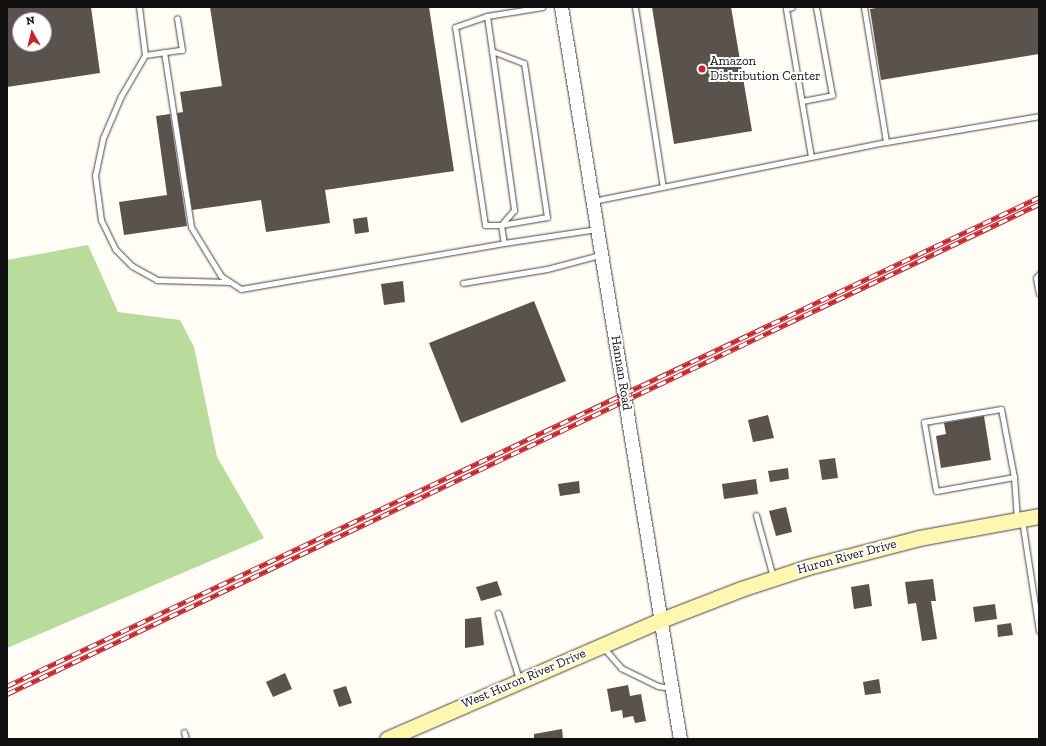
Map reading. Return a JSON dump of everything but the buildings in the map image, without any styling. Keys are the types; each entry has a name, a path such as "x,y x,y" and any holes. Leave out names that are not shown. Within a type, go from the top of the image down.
{"main road":[{"name":"Huron River Drive","path":"661,620 773,578 911,540 1039,516"},
{"name":"West Huron River Drive","path":"387,739 661,620"}],"street":[{"name":"Hannan Road","path":"561,7 680,739"}],"lane":[{"path":"139,7 145,55 121,96 103,138 95,175 101,220 115,249 132,266 157,280 230,282"},
{"path":"492,51 524,63 547,217 501,225 485,225 455,27 487,16 542,7"},
{"path":"635,7 663,187"},
{"path":"791,7 786,9 811,157"},
{"path":"802,101 832,94 816,7"},
{"path":"864,7 886,142"},
{"path":"487,16 514,210 501,225"},
{"path":"145,55 182,50 177,18"},
{"path":"164,52 191,227 221,276 241,289 504,242 597,229"},
{"path":"592,201 886,142 1039,116"},
{"path":"501,225 504,242"},
{"path":"463,283 547,269 601,255"},
{"path":"1039,274 1036,278 1039,294"},
{"path":"1014,478 936,491 924,422 1001,409 1014,478 1019,520 1039,631"},
{"path":"756,515 773,578"},
{"path":"498,613 520,680"},
{"path":"602,646 621,668 658,686 672,688"},
{"path":"184,732 186,739"}],"green space":[{"path":"88,245 118,312 180,320 194,347 217,457 264,538 7,648 7,260"}],"railway":[{"path":"7,686 1039,197"},
{"path":"7,694 1039,204"}],"place":[{"name":"Amazon Distribution Center","path":"702,69"}]}
